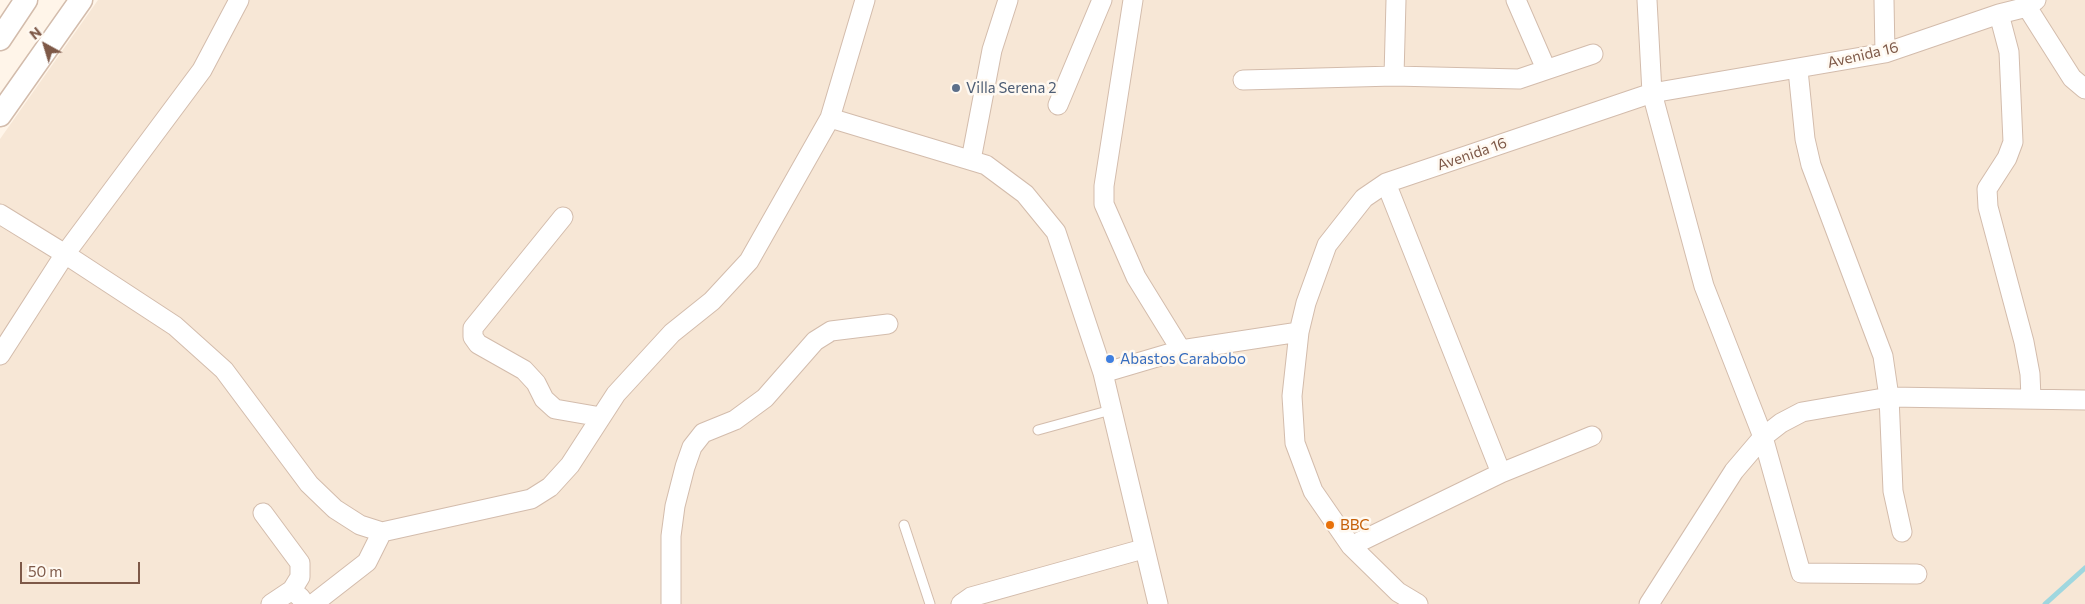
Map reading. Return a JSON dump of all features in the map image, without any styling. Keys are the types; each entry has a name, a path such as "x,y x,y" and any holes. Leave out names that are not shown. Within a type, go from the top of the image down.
{"street":[{"path":"0,39 26,0"},
{"path":"0,115 82,0"},
{"path":"0,355 65,254 202,70 239,0"},
{"path":"0,214 175,326 224,370 309,484 336,509 360,525 382,532 532,498 550,487 570,465 616,394 672,333 712,301 749,261 830,118 865,0"},
{"path":"972,160 992,50 1008,0"},
{"path":"1058,105 1102,0"},
{"path":"1133,0 1104,186 1104,204 1136,277 1160,319 1181,350"},
{"path":"1394,76 1396,0"},
{"path":"1516,0 1546,69"},
{"path":"1647,0 1652,93 1704,286 1764,436 1801,573 1917,574"},
{"path":"1884,0 1885,53"},
{"path":"2032,3 2072,78 2085,89"},
{"name":"Avenida 16","path":"1410,602 1350,546 1313,491 1295,443 1292,396 1299,332 1306,302 1327,245 1364,198 1386,183 1652,93 1798,70 1885,53 2032,3"},
{"path":"1999,14 2009,52 2012,142 2007,158 1987,189 1988,207 2024,342 2030,374 2031,398"},
{"path":"1243,80 1394,76 1519,79 1593,54"},
{"path":"1798,70 1805,139 1811,165 1883,356 1889,397 1893,491 1902,532"},
{"path":"830,118 986,165 1025,194 1056,232 1103,373 1143,550 1158,604"},
{"path":"1386,183 1501,473"},
{"path":"563,217 474,328 473,337 478,344 524,370 536,383 544,399 555,409 601,418"},
{"path":"670,604 671,536 675,506 692,447 703,433 736,420 765,398 815,341 831,331 888,324"},
{"path":"1103,373 1181,350 1299,332"},
{"path":"1649,604 1734,471 1764,436 1781,423 1802,412 1889,397 2085,400"},
{"path":"1350,546 1501,473 1592,436"},
{"path":"262,513 300,564 300,577 292,590 271,604"},
{"path":"313,604 367,562 382,532"},
{"path":"961,604 971,597 1143,550"},
{"path":"292,590 307,604"}],"lane":[{"path":"1038,430 1111,410"},
{"path":"904,526 930,604"}],"shaded area":[{"path":"98,0 2085,0 2085,604 0,604 0,139"}],"waterway":[{"path":"2045,604 2085,568"}],"place":[{"name":"Villa Serena 2","path":"956,88"},
{"name":"Abastos Carabobo","path":"1110,359"},
{"name":"BBC","path":"1330,525"}]}
